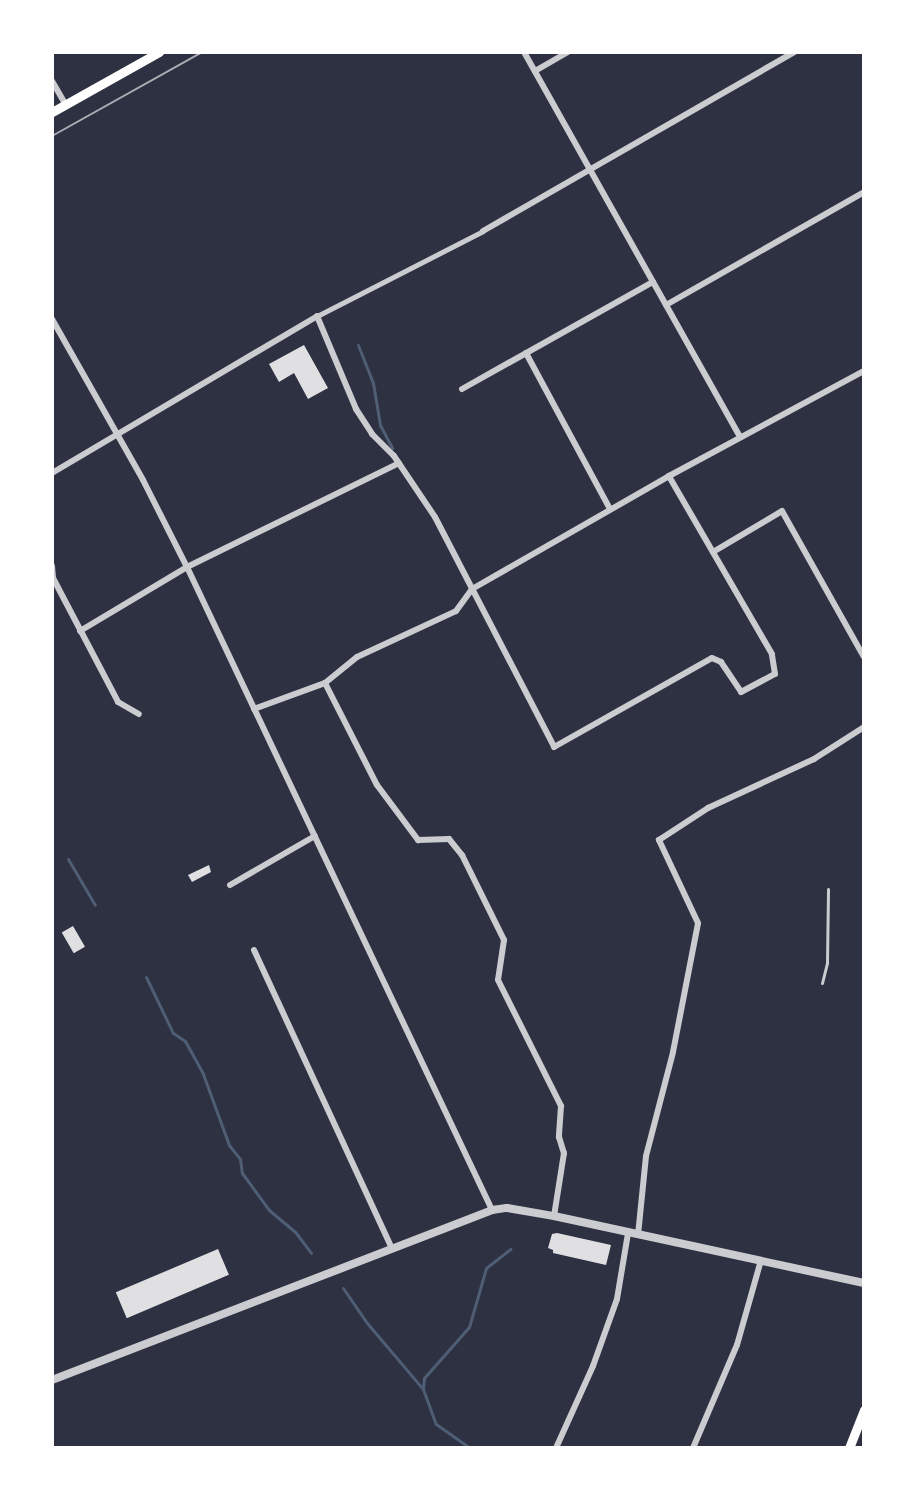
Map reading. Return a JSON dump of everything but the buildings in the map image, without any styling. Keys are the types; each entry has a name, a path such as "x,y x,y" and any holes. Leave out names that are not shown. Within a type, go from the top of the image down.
{"main road":[{"path":"52,112 159,52"},
{"path":"849,1448 864,1410"}],"street":[{"path":"524,52 740,437"},
{"path":"535,71 568,52"},
{"path":"52,473 317,316 483,231 794,52"},
{"path":"52,81 66,105"},
{"path":"666,305 864,192"},
{"path":"462,389 653,282"},
{"path":"317,316 356,409 372,434 399,463 442,529 554,747 712,658 721,662 741,692 775,674 772,654 669,476"},
{"path":"52,319 117,433 187,567 492,1210"},
{"path":"526,353 610,509"},
{"path":"254,709 325,683 357,657 456,611 472,589 669,476 864,371"},
{"path":"80,631 187,567 399,463"},
{"path":"713,552 782,511 864,657"},
{"path":"52,566 53,578 118,702 139,714"},
{"path":"325,683 377,785 418,840 449,839 462,855 504,940 498,980 561,1106 559,1137 564,1153 554,1216"},
{"path":"638,1235 646,1156 673,1052 698,923 659,840 708,808 814,759 864,727"},
{"path":"230,885 315,836"},
{"path":"254,950 391,1247"},
{"path":"52,1380 391,1247 492,1210 507,1208 864,1283"},
{"path":"570,1448 558,1446 617,1299 628,1233"},
{"path":"693,1448 737,1345 761,1260"}],"lane":[{"path":"822,983 827,963 828,889"}],"waterway":[{"path":"358,345 373,383 380,425 392,448"},
{"path":"68,859 95,905"},
{"path":"146,977 173,1033 185,1041 203,1074 229,1145 240,1159 242,1173 269,1210 296,1233 311,1253"},
{"path":"423,1389 424,1378 469,1327 486,1268 510,1249"},
{"path":"343,1288 367,1323 423,1389 436,1424 470,1448"}],"tram line":[{"path":"52,136 202,52"}]}
